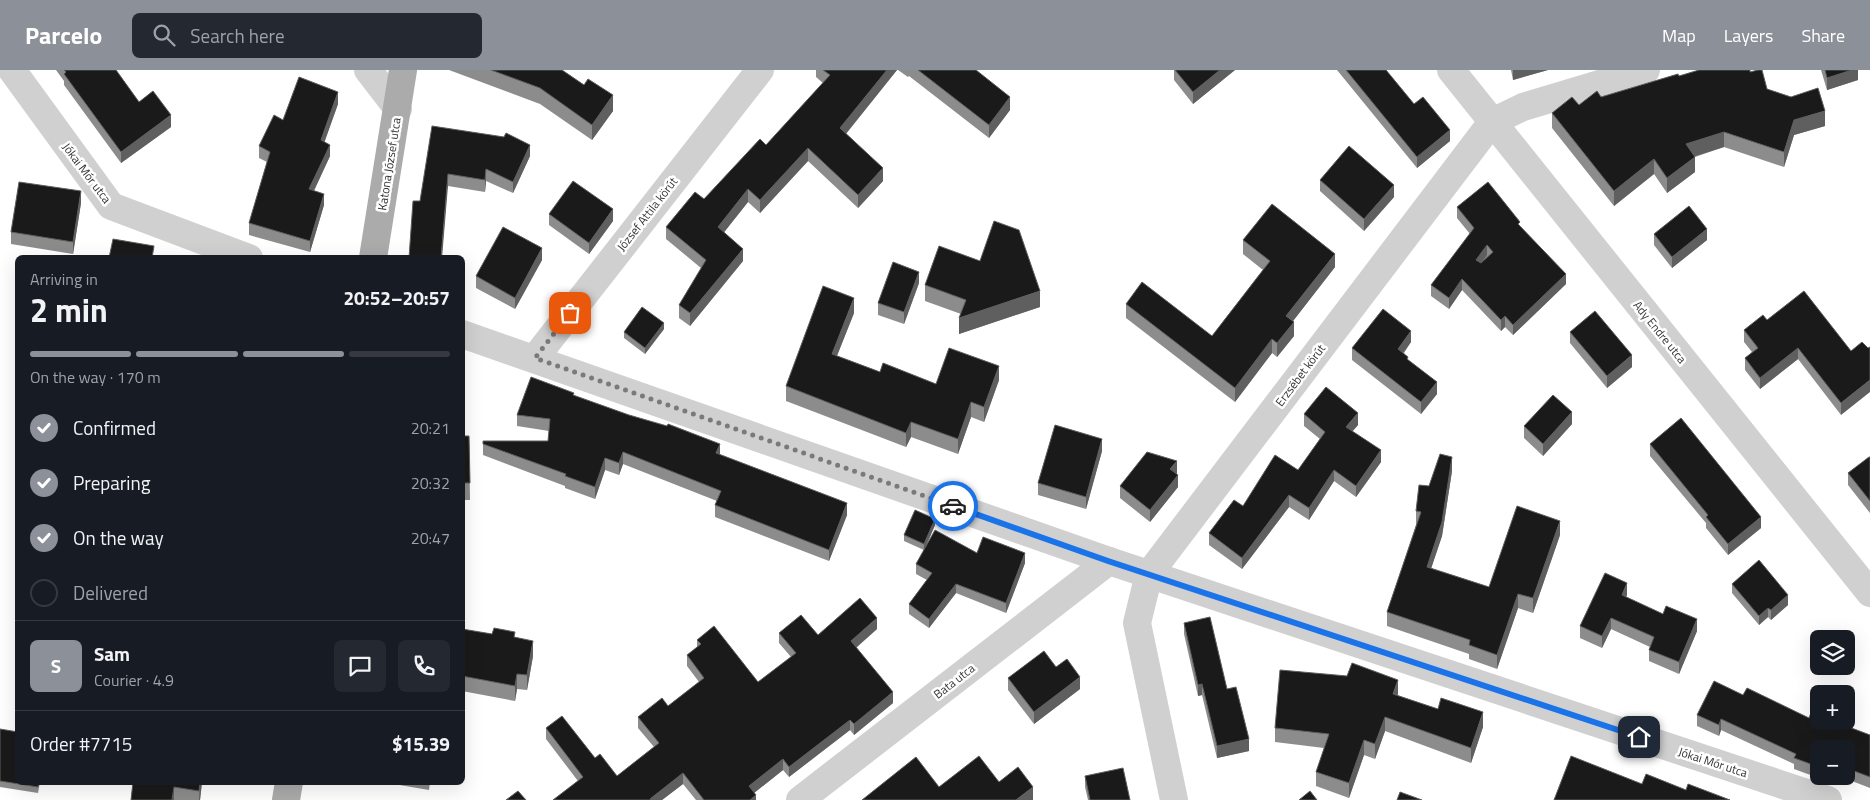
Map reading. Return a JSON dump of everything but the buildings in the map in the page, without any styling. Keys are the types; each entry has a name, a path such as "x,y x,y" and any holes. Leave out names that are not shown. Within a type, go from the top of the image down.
{"main road":[{"name":"Katona József utca","path":"374,255 403,70"},
{"path":"286,800 288,785"}],"street":[{"name":"Jókai Mór utca","path":"12,70 111,206 241,255"},
{"path":"368,70 398,109"},
{"name":"József Attila körút","path":"535,358 760,70"},
{"name":"Ady Endre utca","path":"1451,70 1870,593"},
{"name":"Erzsébet körút","path":"1174,800 1137,623 1150,574 1492,122 1524,107 1646,70"},
{"name":"Jókai Mór utca","path":"465,335 535,358 1108,561 1828,800"},
{"name":"Bata utca","path":"800,800 1108,561"}],"way so far":[{"path":"570,313 535,358 953,506"}],"route":[{"path":"953,506 1108,561 1639,737"}]}
